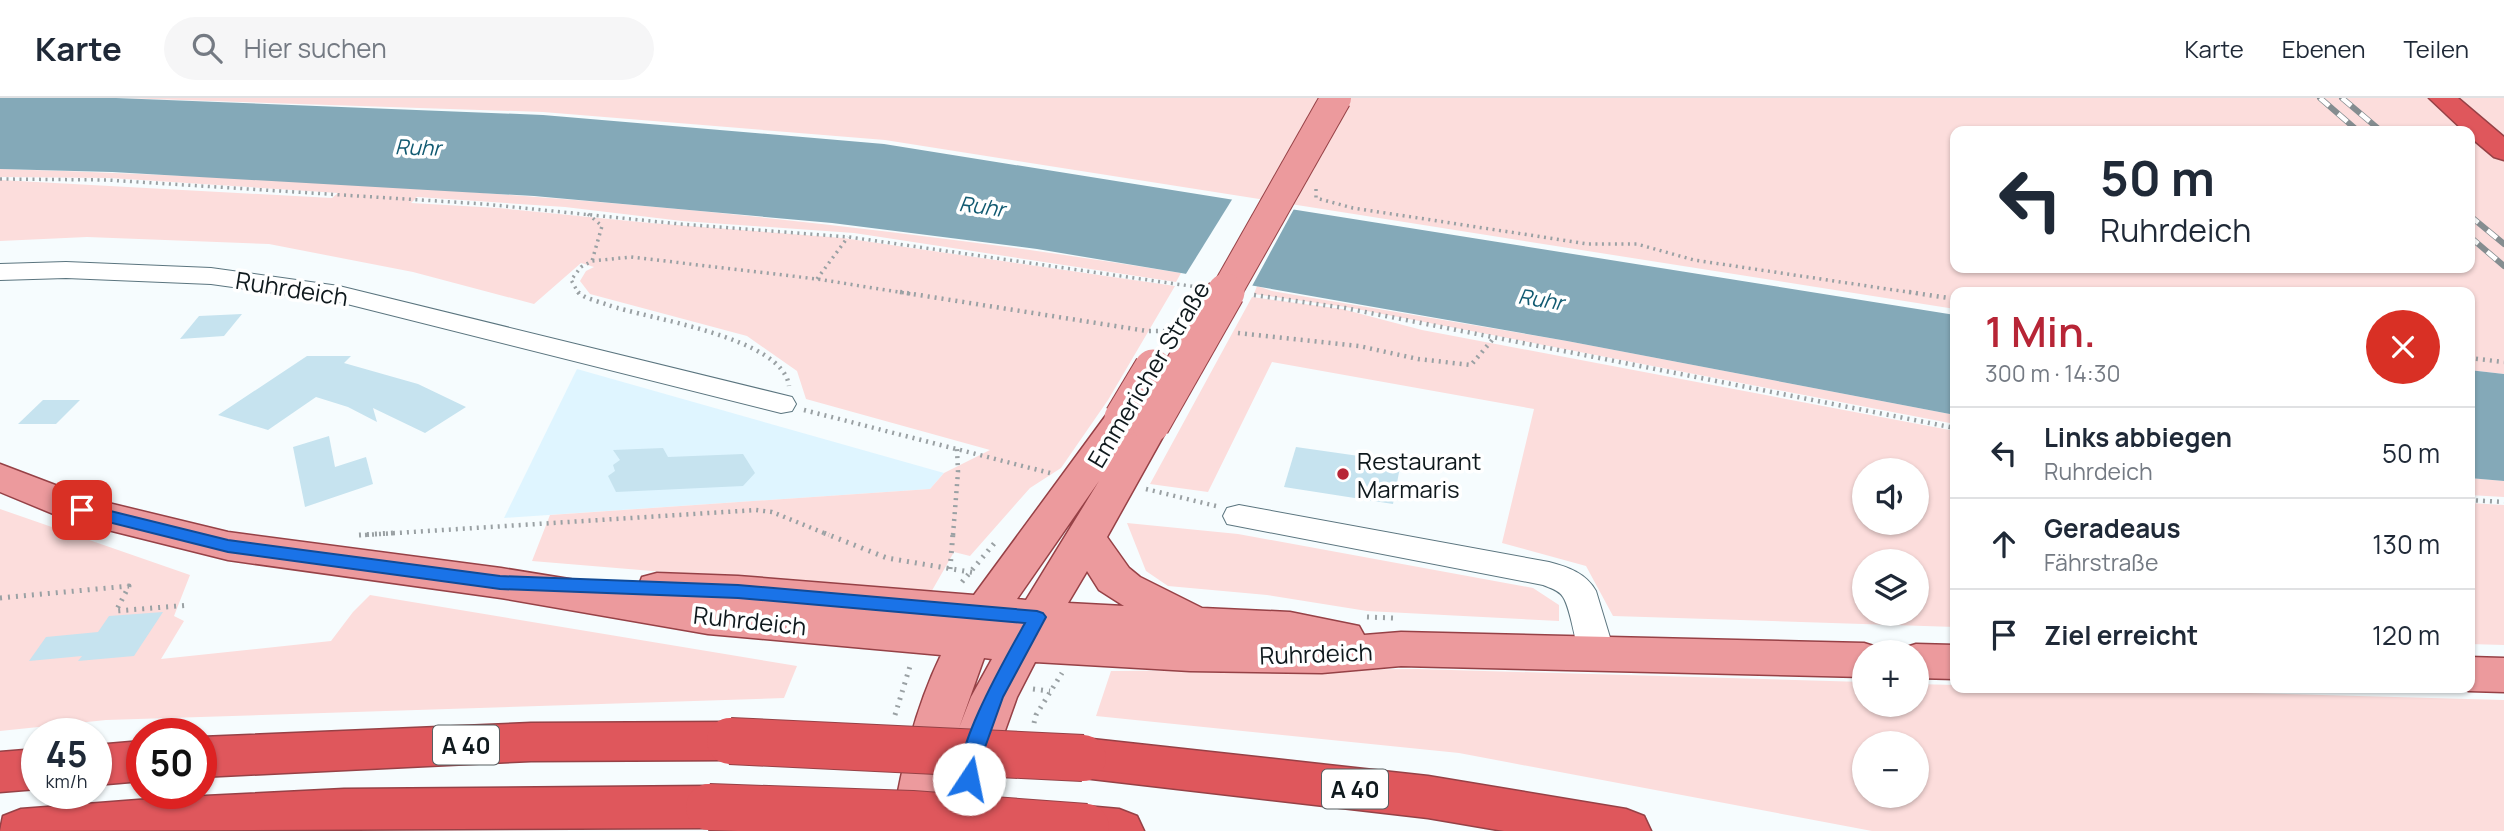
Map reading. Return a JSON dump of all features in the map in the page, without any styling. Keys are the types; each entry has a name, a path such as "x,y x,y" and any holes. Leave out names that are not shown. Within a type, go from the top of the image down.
{"highway":[{"path":"2442,98 2475,126"},
{"path":"2462,98 2504,134"},
{"path":"2475,126 2504,151"},
{"name":"A 40","path":"217,756 531,741 730,741 1083,758 1428,797 1626,831"},
{"path":"0,772 21,770"},
{"path":"21,831 164,819 344,810 709,807 912,814 1102,829"}],"main road":[{"name":"Emmericher Straße","path":"962,831 973,753 994,697 1029,631 1117,483 1137,421 1313,98"},
{"name":"Emmericher Straße","path":"916,831 929,744 951,681 977,627 1090,469 1137,421 1336,98"},
{"name":"Ruhrdeich","path":"0,477 82,510 228,546 500,583 708,618 1029,631 1200,623 1399,634 1597,654 1852,660"},
{"path":"1086,538 1114,579 1125,588 1200,623"},
{"name":"Ruhrdeich","path":"1029,631 1069,648 1190,654 1322,656 1399,634"},
{"path":"1929,661 1950,662"},
{"path":"2475,674 2504,675"}],"street":[{"name":"Ruhrdeich","path":"0,272 66,270 211,276 339,294 781,404"},
{"path":"1239,516 1549,574 1567,581 1579,591 1597,654"}],"path":[{"path":"0,178 107,180 484,204 680,224 849,237 1198,287"},
{"path":"1316,184 1316,198 1353,208 1588,244 1637,244 1694,260 1950,298"},
{"path":"587,214 602,226 593,261"},
{"path":"817,279 849,237"},
{"path":"1051,473 781,404 789,395 788,378 765,353 711,332 622,310 580,295 571,280 582,267 593,261 631,257 817,279 1147,331 1173,331"},
{"path":"1252,295 1345,308 1950,427"},
{"path":"1226,331 1359,346 1418,359 1471,365 1493,339"},
{"path":"2475,359 2504,362"},
{"path":"950,569 958,472 957,449"},
{"path":"1117,483 1212,504 1239,516"},
{"path":"2475,500 2504,502"},
{"path":"352,535 757,510 772,512 887,558 970,573"},
{"path":"0,598 130,586 116,611 190,605"},
{"path":"1357,615 1399,634"},
{"path":"1033,727 1036,715 1065,668 1069,648"}],"shaded area":[{"path":"122,98 2504,98 2504,374 2475,371 2475,287 1950,287 1950,308 885,140 543,112"},
{"path":"0,169 444,190 740,215 887,231 1181,273 1176,282 854,233 682,221 565,207 417,197 411,203 499,208 843,238 1175,286 1108,400 1061,468 1030,488 970,556 954,552 930,594 532,561 550,515 930,489 944,473 990,450 806,399 797,371 747,336 590,294 580,281 586,271 594,267 581,263 534,304 413,272 269,244 87,237 0,241 0,180 332,198 338,193 110,178 0,177"},
{"path":"1257,286 1272,291 1567,341 1950,414 1950,423 1346,307 1254,294"},
{"path":"1252,297 1342,309 1422,330 1950,430 1950,627 1924,626 1929,626 1929,549 1852,549 1852,624 1613,616 1586,566 1502,543 1534,409 1272,362 1208,492 1150,484"},
{"path":"577,369 944,473 930,489 504,518"},
{"path":"2475,479 2504,481 2504,497 2475,495"},
{"path":"2475,503 2504,505 2504,645 2475,644"},
{"path":"0,509 190,575 174,616 184,621 161,659 331,641 370,595 797,666 784,698 112,720 21,718 21,729 0,731"},
{"path":"1127,523 1238,534 1533,588 1559,605 1559,621 1367,611 1267,595 1168,586 1146,571"},
{"path":"1418,669 1852,682 1852,717 1929,717 1929,684 1950,685 1950,693 2248,693 2504,700 2504,831 1872,831 1459,753 1096,716 1111,671"}],"water":[{"name":"Ruhr","path":"0,98 116,98 543,115 884,144 1950,314 1950,414 1567,341 1181,273 1037,249 832,223 534,196 112,172 0,169"},
{"path":"2475,371 2504,374 2504,481 2475,479"}],"pier":[{"path":"1233,198 1295,207 1251,288 1184,277"}],"building":[{"path":"242,314 224,336 180,339 199,316"},
{"path":"307,356 351,356 344,363 418,384 466,407 425,433 373,408 377,422 348,407 316,397 268,430 218,415"},
{"path":"43,400 80,400 56,424 18,424"},
{"path":"329,436 335,467 366,457 373,484 305,507 293,447"},
{"name":"Restaurant Marmaris","path":"1296,447 1401,462 1393,504 1284,487"},
{"path":"663,448 668,457 743,454 755,473 743,486 616,492 608,476 615,471 613,465 620,460 613,450"},
{"path":"163,612 134,656 78,661 82,656 29,661 46,637 98,632 109,616"}],"railway":[{"path":"2320,98 2352,126"},
{"path":"2342,98 2375,126"},
{"path":"2475,220 2504,244"},
{"path":"2475,241 2504,266"}],"place":[{"name":"Restaurant Marmaris","path":"1343,474"}],"route":[{"path":"82,510 228,546 500,583 738,592 1037,617 994,697 973,753 969,779"}]}
